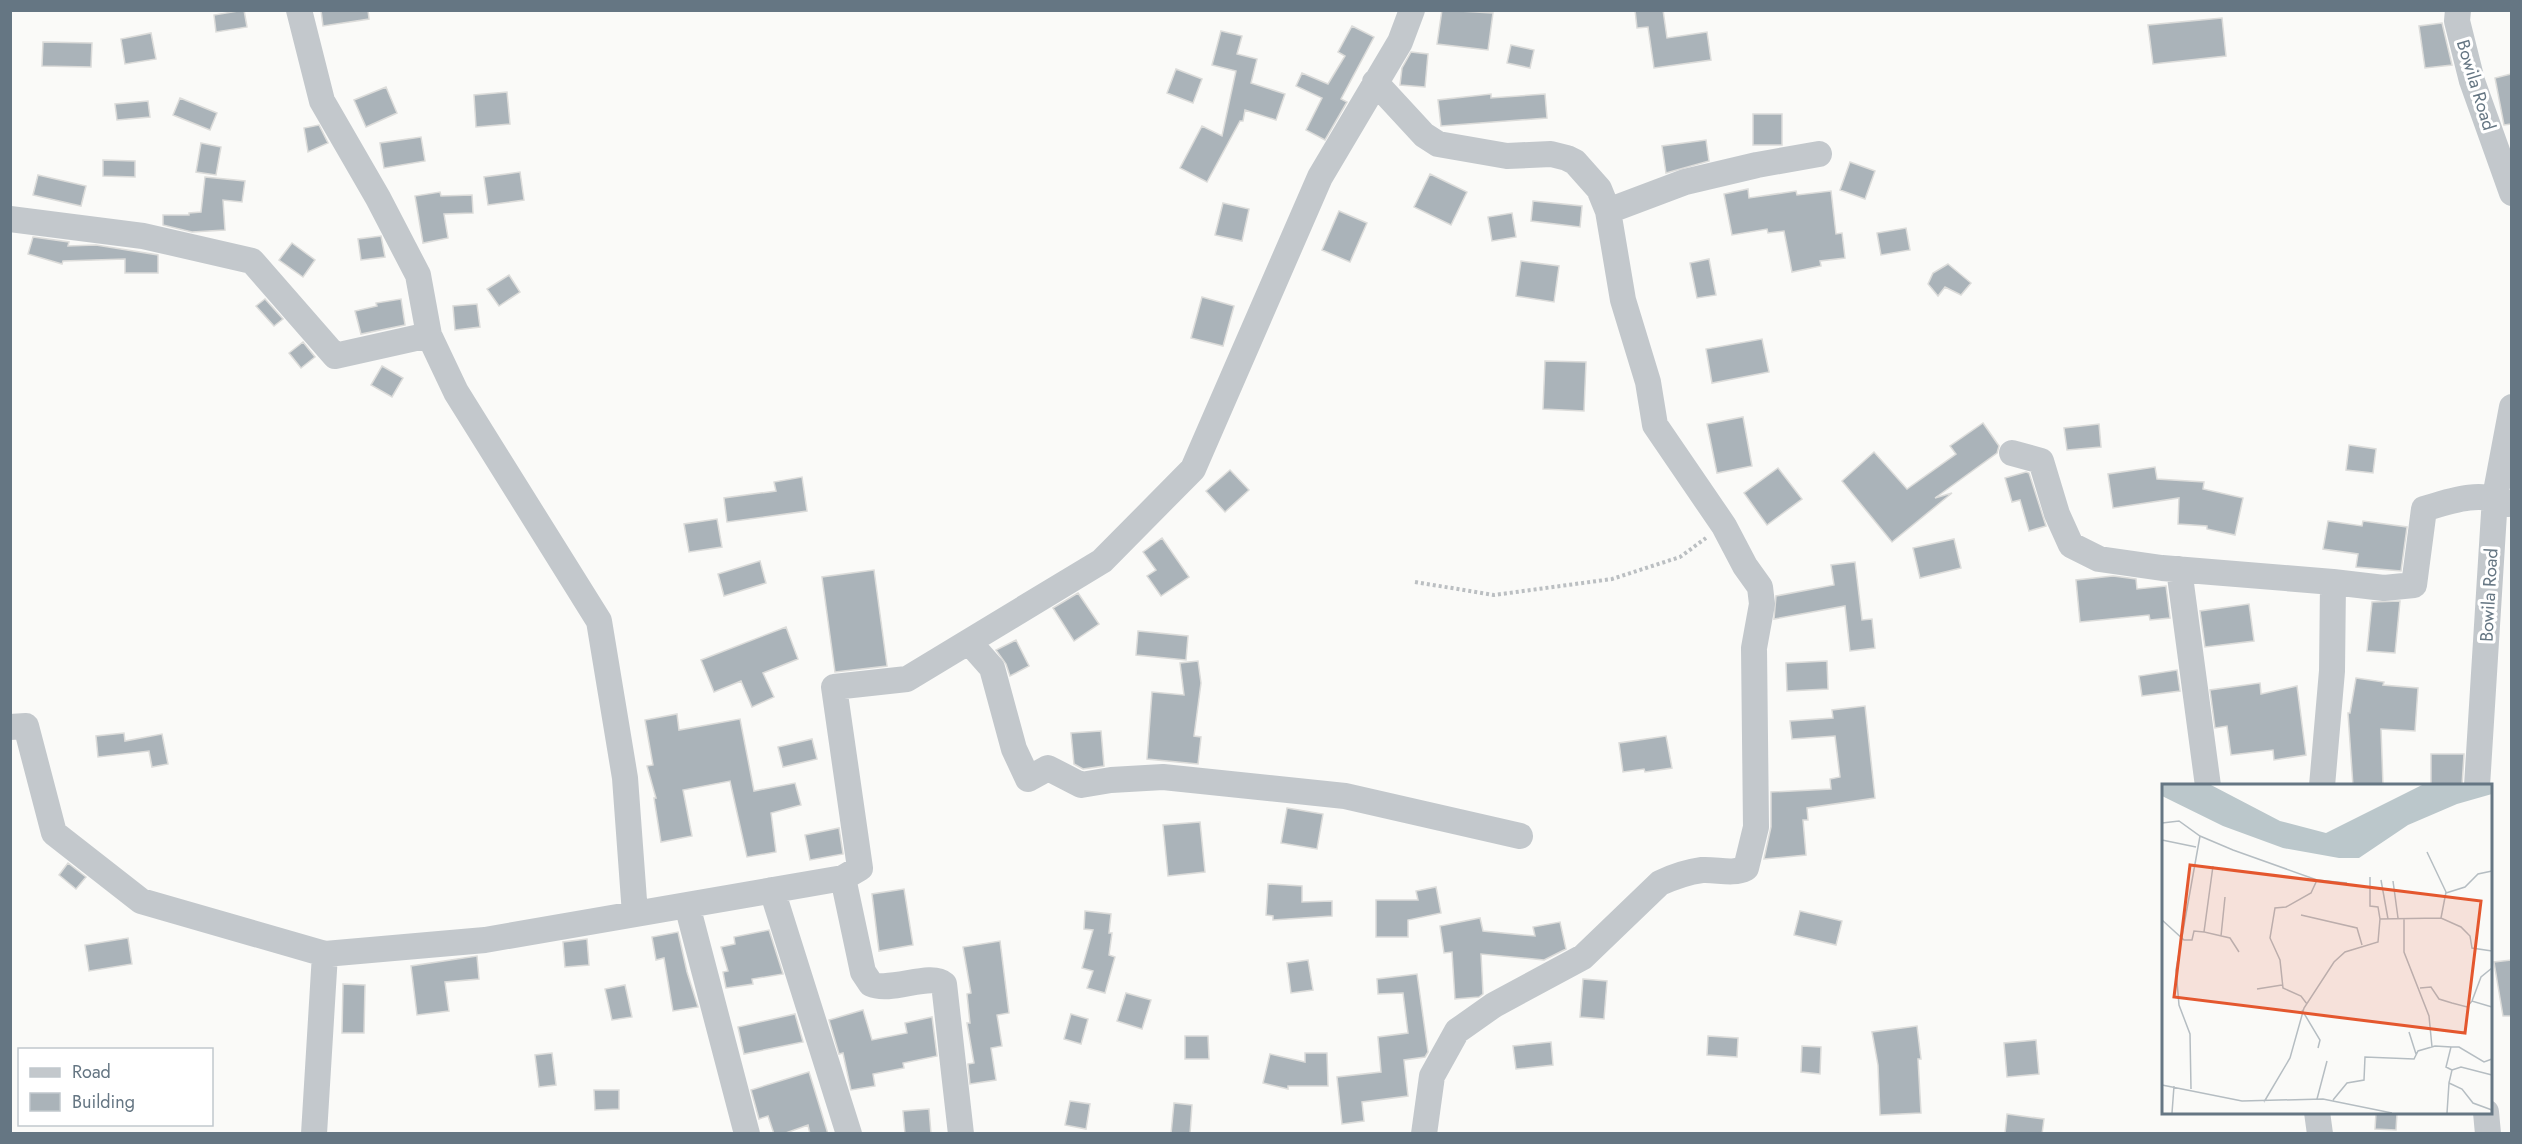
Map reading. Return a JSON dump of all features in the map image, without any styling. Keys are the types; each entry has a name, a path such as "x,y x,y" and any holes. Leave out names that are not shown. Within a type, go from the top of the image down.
{"street":[{"path":"299,10 322,101 378,198 418,275 429,335 456,392 599,621 625,778 635,914"},
{"name":"Bowila Road","path":"2458,10 2457,21 2472,81 2511,193"},
{"path":"10,727 26,726 54,832 141,901 325,954 485,940 843,878 860,868 834,687 907,679 969,642 1102,561 1192,469 1320,177 1400,42 1407,13"},
{"path":"1375,82 1424,135 1438,144 1507,156 1551,154 1567,158 1575,162 1599,189 1608,211 1623,300 1648,382 1656,426 1724,526 1745,566 1760,587 1762,604 1754,648 1756,827 1746,868 1738,872 1702,870 1676,876 1660,884 1583,957 1494,1005 1457,1031 1432,1076 1424,1134"},
{"path":"1608,211 1685,182 1757,165 1819,154"},
{"path":"10,219 143,236 252,261 335,356 429,335"},
{"name":"Bowila Road","path":"2477,784 2511,407"},
{"path":"2012,453 2041,461 2057,514 2072,545 2099,559 2179,569 2384,588 2414,585 2424,509 2460,497 2503,502"},
{"path":"2179,569 2208,784"},
{"path":"2322,784 2332,671 2333,582"},
{"path":"969,642 992,668 1014,749 1028,779 1048,768 1081,785 1111,780 1163,777 1346,796 1520,836"},
{"path":"843,878 863,972 871,984 883,987 934,980 944,984 961,1134"},
{"path":"772,890 849,1134"},
{"path":"687,905 747,1134"},
{"path":"314,1134 325,954"},
{"path":"2317,1114 2320,1134"},
{"path":"2486,1114 2488,1134"}],"path":[{"path":"1415,582 1494,595 1612,579 1680,557 1724,526"}],"building":[{"path":"244,10 247,27 216,32 214,15"},
{"path":"321,10 368,10 369,19 323,26"},
{"path":"1442,10 1493,13 1488,50 1437,44"},
{"path":"1635,10 1663,10 1667,38 1707,32 1711,60 1654,68 1648,27 1637,28"},
{"path":"2222,18 2226,56 2153,64 2148,25"},
{"path":"2442,23 2452,65 2425,68 2419,26"},
{"path":"1352,26 1374,37 1341,99 1347,102 1325,140 1306,130 1322,98 1296,86 1302,73 1328,84 1345,56 1338,52"},
{"path":"1221,31 1242,36 1237,54 1257,59 1251,83 1285,94 1276,120 1245,110 1243,121 1240,121 1207,182 1180,168 1202,126 1222,136 1236,71 1212,65"},
{"path":"151,33 156,59 125,64 121,39"},
{"path":"43,42 92,43 91,67 42,66"},
{"path":"1511,45 1534,50 1530,68 1507,63"},
{"path":"1411,52 1428,54 1425,87 1400,85 1402,68"},
{"path":"1176,69 1202,79 1193,103 1167,93"},
{"path":"2511,74 2511,124 2504,125 2495,78"},
{"path":"386,87 397,113 366,127 354,100"},
{"path":"507,92 510,124 476,127 474,95"},
{"path":"1491,94 1491,98 1545,94 1547,118 1441,126 1438,100"},
{"path":"180,98 217,113 210,130 173,115"},
{"path":"148,101 150,117 117,120 115,104"},
{"path":"1753,114 1782,114 1782,145 1753,145"},
{"path":"319,125 328,143 308,152 304,128"},
{"path":"421,137 425,161 384,168 380,143"},
{"path":"1706,140 1709,161 1666,173 1662,146"},
{"path":"201,143 221,147 216,175 196,172"},
{"path":"103,160 135,161 135,177 103,176"},
{"path":"1850,162 1875,171 1865,199 1840,190"},
{"path":"520,172 524,200 488,205 484,177"},
{"path":"1430,174 1467,192 1451,225 1414,207"},
{"path":"38,175 86,186 81,206 33,195"},
{"path":"205,177 245,181 242,202 223,200 225,230 192,232 163,225 163,215 189,215 189,213 201,212"},
{"path":"1748,189 1749,198 1796,191 1797,195 1831,191 1836,234 1842,233 1845,258 1820,261 1821,266 1792,272 1784,231 1768,233 1767,229 1732,235 1724,194"},
{"path":"440,192 441,196 472,195 473,213 444,214 448,238 423,243 415,196"},
{"path":"1533,201 1582,206 1580,227 1531,221"},
{"path":"1223,203 1249,209 1242,241 1215,235"},
{"path":"1339,211 1367,223 1350,262 1322,250"},
{"path":"1512,213 1516,237 1492,241 1488,217"},
{"path":"1906,228 1910,250 1881,255 1877,233"},
{"path":"381,236 385,257 361,260 358,239"},
{"path":"33,237 69,242 68,246 96,245 158,255 158,273 125,273 125,259 63,261 62,264 28,254"},
{"path":"292,243 315,260 303,277 279,260"},
{"path":"1709,259 1716,295 1697,298 1690,263"},
{"path":"1521,261 1559,266 1554,302 1516,296"},
{"path":"1948,264 1971,283 1961,295 1945,287 1938,296 1928,284 1933,273"},
{"path":"509,275 520,292 499,306 487,289"},
{"path":"1202,297 1234,306 1223,346 1191,338"},
{"path":"265,299 283,319 274,326 256,306"},
{"path":"401,299 405,325 361,334 355,311 377,306 376,303"},
{"path":"477,304 480,327 455,330 453,306"},
{"path":"1762,339 1769,372 1712,383 1706,349"},
{"path":"303,342 315,357 301,368 289,353"},
{"path":"1545,361 1586,362 1584,411 1543,409"},
{"path":"382,366 403,378 392,397 371,385"},
{"path":"1743,417 1752,466 1717,473 1707,424"},
{"path":"1983,423 1999,446 1997,453 1935,498 1952,493 1892,542 1842,481 1874,452 1907,489 1956,454 1950,446"},
{"path":"2099,424 2101,447 2067,450 2064,428"},
{"path":"2349,445 2376,449 2373,473 2346,470"},
{"path":"2155,467 2157,479 2204,482 2203,489 2243,498 2235,535 2207,529 2207,526 2178,524 2179,498 2113,508 2108,474"},
{"path":"1778,468 1802,499 1767,525 1744,493"},
{"path":"1230,470 1249,490 1225,512 1206,491"},
{"path":"2029,473 2046,526 2029,531 2020,500 2012,502 2005,478"},
{"path":"802,477 807,511 727,522 724,498 776,491 774,482"},
{"path":"717,519 722,547 689,552 684,524"},
{"path":"2328,521 2362,526 2363,521 2407,527 2401,571 2356,567 2358,554 2323,549"},
{"path":"1162,538 1189,577 1161,596 1147,576 1156,570 1143,552"},
{"path":"1954,539 1961,568 1920,578 1913,548"},
{"path":"760,561 766,583 724,596 718,574"},
{"path":"1855,562 1862,620 1872,619 1875,648 1850,651 1845,606 1774,619 1776,596 1834,585 1831,565"},
{"path":"874,570 887,666 835,672 822,577"},
{"path":"2113,576 2136,579 2137,589 2166,586 2170,618 2150,620 2149,615 2080,622 2076,580"},
{"path":"1078,593 1099,624 1074,641 1053,608"},
{"path":"2400,601 2395,653 2367,651 2372,602"},
{"path":"2249,604 2254,641 2205,647 2200,611"},
{"path":"786,627 798,659 763,673 774,697 752,707 741,681 714,692 701,660"},
{"path":"1138,631 1188,636 1186,660 1136,655"},
{"path":"1016,640 1029,666 1010,676 1006,664 996,650"},
{"path":"1198,661 1201,683 1194,736 1201,737 1198,764 1147,759 1152,692 1184,695 1180,663"},
{"path":"1827,661 1828,689 1787,691 1786,663"},
{"path":"2177,670 2180,691 2142,696 2139,676"},
{"path":"2356,678 2384,682 2383,685 2418,688 2415,731 2381,729 2383,784 2353,784 2348,713 2350,713"},
{"path":"2260,683 2261,694 2297,686 2306,755 2274,760 2273,750 2231,755 2227,726 2215,728 2210,690"},
{"path":"1865,706 1875,798 1807,808 1808,820 1803,820 1806,855 1764,859 1771,827 1771,792 1831,789 1830,779 1840,777 1835,736 1792,739 1790,721 1833,718 1832,710"},
{"path":"677,714 679,730 740,719 754,791 795,783 801,805 771,813 776,852 747,857 730,781 683,790 692,836 661,842 654,798 656,798 647,766 653,765 645,720"},
{"path":"1101,731 1104,766 1083,769 1074,764 1071,733"},
{"path":"124,733 125,741 162,734 168,764 152,767 149,751 98,757 96,736"},
{"path":"1666,736 1672,768 1623,772 1619,743"},
{"path":"812,739 817,759 783,767 778,747"},
{"path":"2431,754 2464,754 2462,784 2431,784"},
{"path":"1287,808 1323,814 1317,849 1281,843"},
{"path":"1200,822 1205,872 1168,876 1163,825"},
{"path":"839,828 843,854 810,860 805,835"},
{"path":"68,863 86,877 76,889 59,875"},
{"path":"1268,884 1302,886 1302,902 1332,901 1332,916 1273,920 1273,916 1266,915"},
{"path":"1436,887 1441,913 1408,920 1408,937 1376,937 1376,900 1418,900 1416,891"},
{"path":"904,889 913,945 879,951 872,894"},
{"path":"1085,911 1111,914 1109,933 1112,933 1109,955 1115,957 1105,993 1087,988 1093,971 1082,968 1093,930 1084,929"},
{"path":"1800,911 1842,921 1836,945 1794,935"},
{"path":"1480,918 1483,931 1535,936 1533,927 1560,922 1566,949 1544,960 1481,954 1483,994 1479,997 1455,999 1452,952 1444,953 1440,926"},
{"path":"769,930 783,974 752,979 753,984 726,988 723,972 728,971 721,947 735,944 734,937"},
{"path":"678,932 698,1007 673,1011 664,958 656,960 652,937"},
{"path":"128,938 132,964 89,971 85,945"},
{"path":"587,939 589,965 565,967 563,942"},
{"path":"1000,941 1009,1013 997,1015 1002,1046 991,1048 996,1080 970,1084 968,1064 974,1063 967,1023 970,1023 967,994 971,993 963,947"},
{"path":"477,956 479,979 445,982 449,1011 417,1015 411,966"},
{"path":"1308,960 1313,990 1291,993 1287,963"},
{"path":"2511,960 2511,1016 2503,1016 2494,962"},
{"path":"1417,974 1428,1052 1425,1057 1404,1060 1408,1096 1362,1102 1364,1121 1342,1124 1337,1077 1381,1072 1378,1037 1408,1033 1403,993 1378,994 1377,979"},
{"path":"1583,979 1607,981 1604,1019 1580,1017"},
{"path":"343,984 365,985 364,1033 342,1033"},
{"path":"625,985 632,1017 612,1020 605,989"},
{"path":"1126,993 1151,1000 1142,1029 1117,1021"},
{"path":"863,1010 872,1040 907,1033 905,1023 932,1017 937,1056 903,1063 904,1068 873,1074 875,1086 851,1090 843,1053 839,1054 829,1020"},
{"path":"795,1014 803,1042 744,1054 738,1027"},
{"path":"1071,1014 1088,1019 1081,1044 1064,1039"},
{"path":"1917,1026 1921,1059 1918,1059 1921,1113 1880,1115 1878,1065 1872,1032"},
{"path":"1185,1036 1208,1036 1209,1059 1185,1059"},
{"path":"1708,1036 1738,1038 1737,1057 1707,1055"},
{"path":"2036,1040 2039,1074 2007,1077 2004,1043"},
{"path":"1551,1042 1553,1065 1516,1069 1513,1046"},
{"path":"1802,1046 1821,1047 1820,1074 1801,1072"},
{"path":"552,1053 556,1085 539,1087 535,1055"},
{"path":"1305,1053 1327,1053 1328,1086 1288,1086 1288,1089 1263,1083 1270,1054 1305,1062"},
{"path":"809,1072 828,1134 810,1134 808,1125 783,1134 774,1134 768,1116 759,1119 751,1090"},
{"path":"594,1090 619,1090 619,1109 595,1110"},
{"path":"1070,1101 1090,1104 1086,1129 1065,1125"},
{"path":"1174,1103 1192,1105 1190,1134 1171,1134"},
{"path":"929,1109 931,1134 905,1134 903,1111"},
{"path":"2007,1114 2044,1119 2042,1134 2005,1134"},
{"path":"2376,1114 2397,1114 2396,1130 2375,1129"}]}
